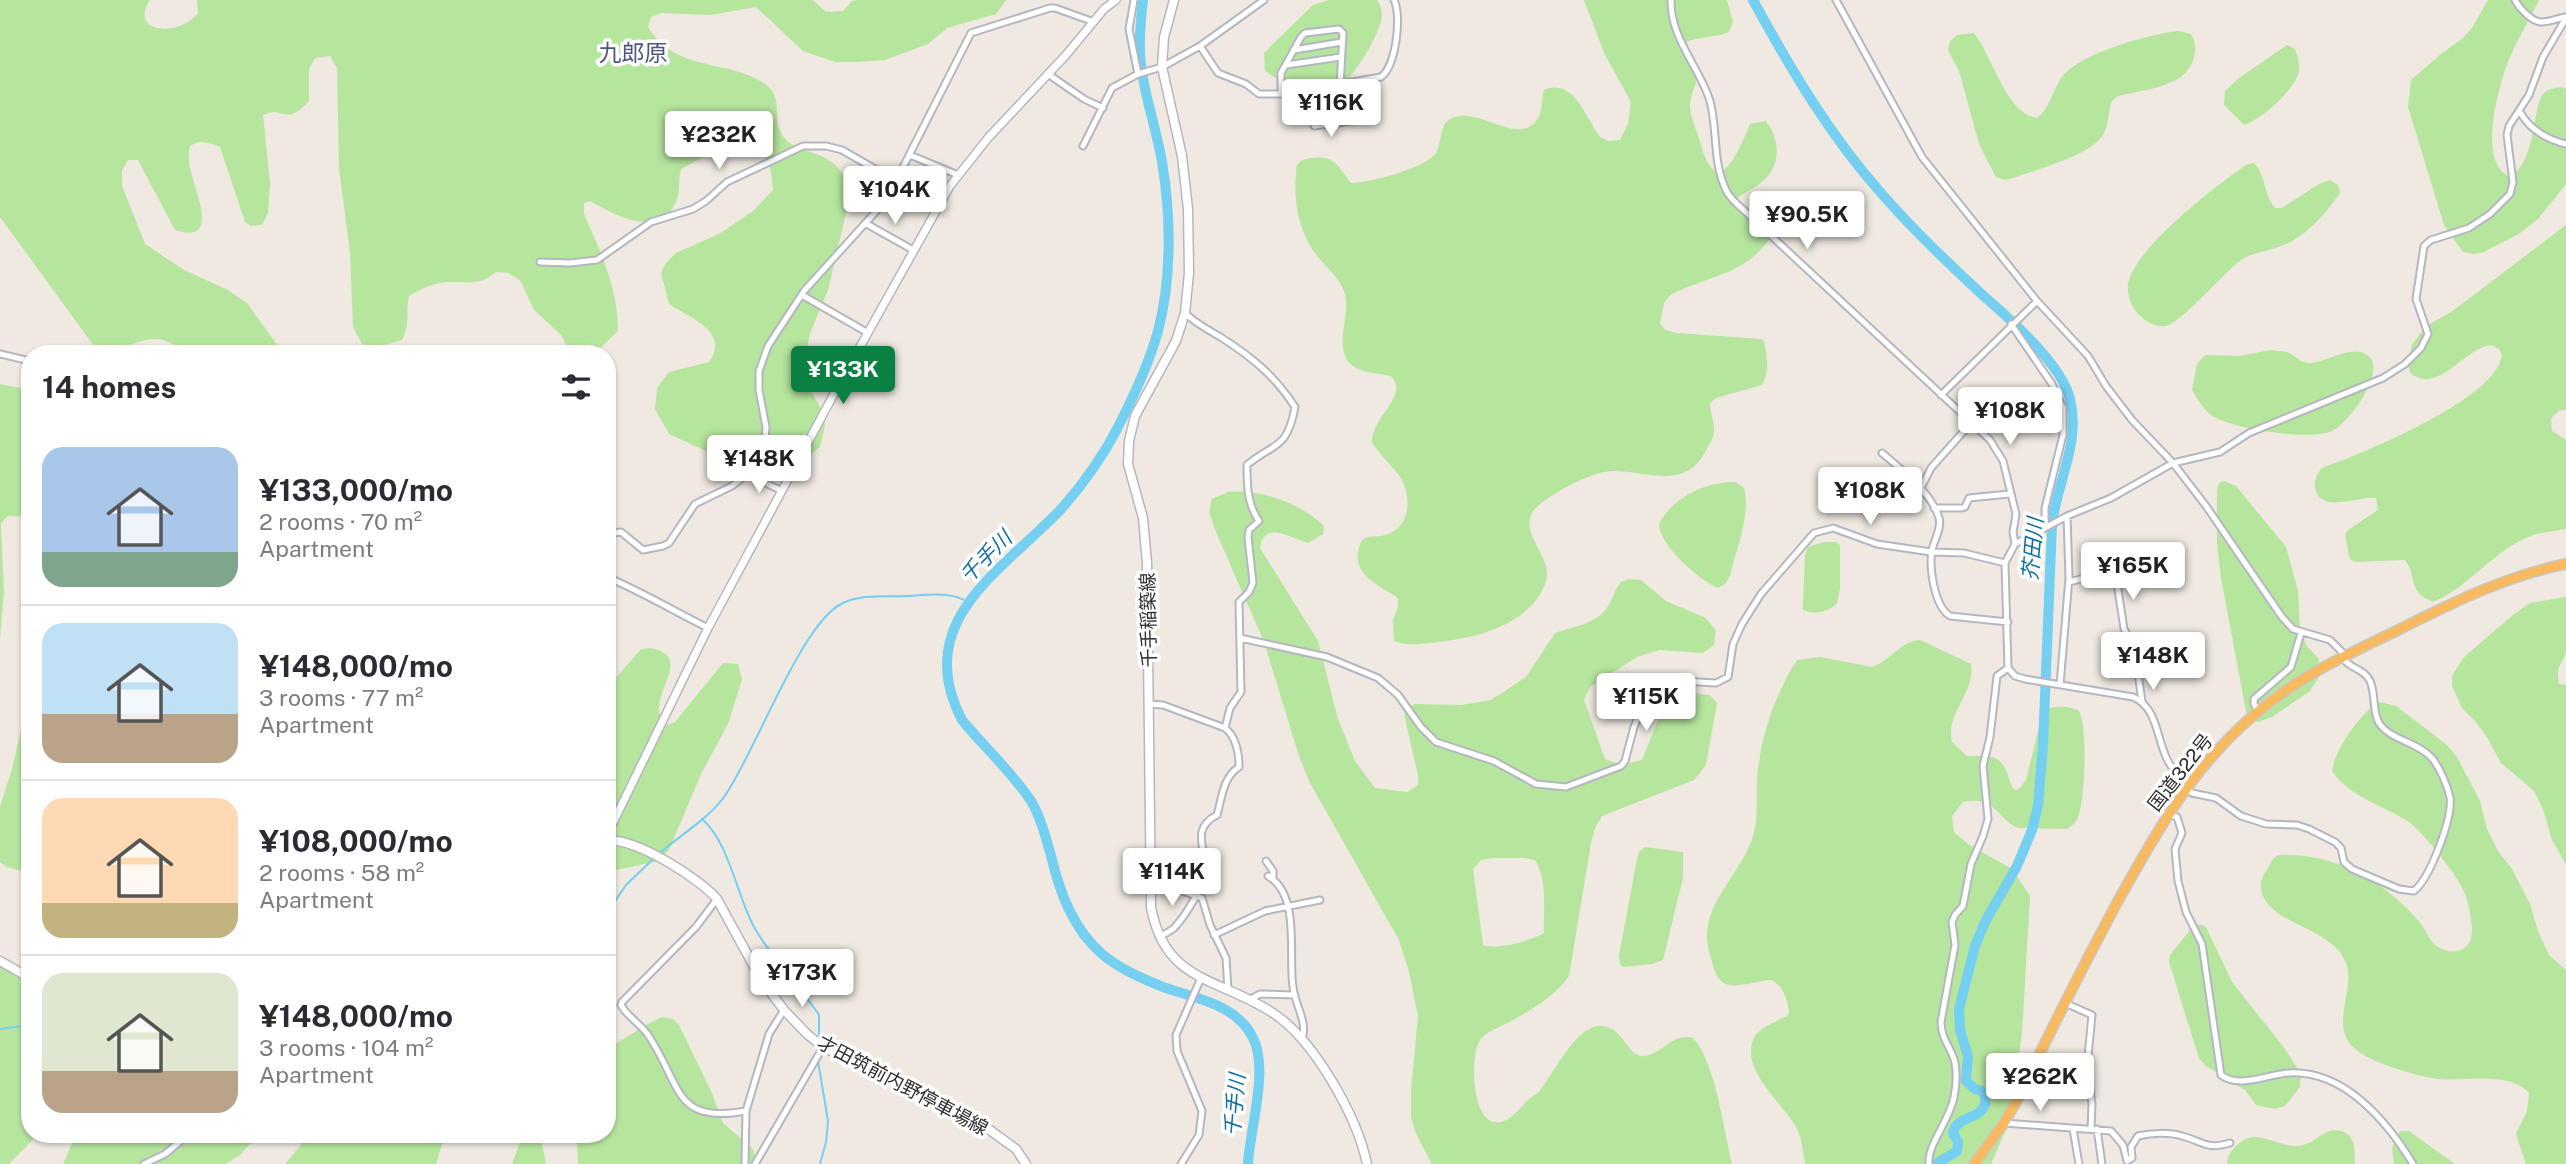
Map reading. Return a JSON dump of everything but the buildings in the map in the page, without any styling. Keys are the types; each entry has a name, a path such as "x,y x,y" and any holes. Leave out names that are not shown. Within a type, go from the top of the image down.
{"highway":[{"name":"国道322号","path":"1974,1164 2004,1123 2086,959 2167,813 2213,753 2259,711 2305,677 2424,616 2501,581 2566,564"}],"main road":[{"name":"千手稲築線","path":"1174,0 1164,37 1161,67 1182,156 1188,209 1189,273 1185,313 1176,341 1135,416 1129,441 1128,464 1143,518 1147,563 1151,907 1159,937 1172,958 1185,969 1249,1000 1285,1022 1313,1053 1352,1119 1367,1164"},
{"name":"才田筑前内野停車場線","path":"616,841 647,852 707,888 717,900 762,981 784,1010 823,1047 987,1128 1016,1149 1026,1164"},
{"path":"0,961 21,973"}],"street":[{"path":"616,817 708,628 912,250 958,175 988,138 1116,0"},
{"path":"1134,0 1129,29 1139,73"},
{"path":"1083,146 1112,88 1139,73 1161,67 1200,46 1264,0"},
{"path":"1200,46 1218,73 1246,84 1259,94 1336,89 1381,77 1389,69 1398,13 1394,0"},
{"path":"1671,0 1678,37 1709,99 1714,117 1716,151 1728,192 1749,216 1990,440 2003,461 2016,514 2013,532 2015,544"},
{"path":"1836,0 1922,157 2037,301 2088,356 2106,386 2132,419 2173,463 2282,617 2292,629 2330,640 2345,662 2364,671 2374,692 2378,722 2432,758 2440,771 2449,797 2450,810 2427,875 2414,891 2399,889 2352,869 2344,862 2341,848 2336,842 2309,829 2297,825 2266,824 2241,816 2216,798 2192,793 2168,762 2151,712 2142,701 2133,697 2015,676 2008,668 2005,563 2015,544 2067,516 2111,498 2173,463 2220,452 2249,433 2366,386 2405,364 2421,348 2428,334 2427,324 2418,309 2416,299 2424,246 2431,240 2469,228 2490,214 2510,194 2512,182 2507,135 2509,126 2520,112 2554,36 2566,18"},
{"path":"2515,0 2526,13 2541,23 2566,18"},
{"path":"616,533 621,532 643,550 663,547 695,504 718,495 747,474 764,455 766,427 759,390 762,357 802,295 880,207 910,155 971,33 1049,8 1094,22"},
{"path":"1281,94 1282,73 1305,33 1339,29 1343,33 1336,89"},
{"path":"1294,51 1342,42"},
{"path":"1286,65 1341,57"},
{"path":"1048,74 1102,108"},
{"path":"1336,89 1345,94 1353,118 1349,123 1314,127 1317,99 1336,89"},
{"path":"1314,113 1350,108"},
{"path":"2520,112 2527,125 2554,141 2566,144"},
{"path":"540,262 597,260 651,222 694,209 727,182 803,146 826,146 842,150 896,181"},
{"path":"910,155 958,175"},
{"path":"865,223 912,250"},
{"path":"802,295 868,333"},
{"path":"1941,395 2037,301"},
{"path":"1185,313 1196,324 1256,361 1277,381 1295,407 1288,433 1272,450 1247,466 1247,489 1252,510 1259,521 1250,530 1248,537 1253,583 1240,602 1241,692 1230,708 1224,728"},
{"path":"2011,324 2052,384 2063,408 2063,435 2045,508 2045,528"},
{"path":"0,354 21,359"},
{"path":"1921,488 1931,468 1971,423"},
{"path":"1882,453 1921,488 1934,508 1940,525 1931,552 1938,602 1944,612 1950,616 2008,622"},
{"path":"747,474 782,491"},
{"path":"1934,508 1962,508 1969,498 2009,494"},
{"path":"2060,685 2069,582 2067,516"},
{"path":"1240,638 1327,657 1378,678 1398,695 1421,727 1436,742 1494,761 1536,784 1566,787 1621,766 1625,761 1634,727 1651,687 1656,683 1662,680 1716,682 1728,677 1733,643 1742,624 1767,586 1814,533 1833,528 1877,544 1931,552 1964,553 2005,563"},
{"path":"2069,582 2100,574 2116,576 2124,629 2134,646 2142,701"},
{"path":"616,581 708,628"},
{"path":"2259,711 2254,699 2291,667 2301,633"},
{"path":"1929,1164 1929,1154 1944,1127 1955,1088 1955,1062 1941,1034 1955,945 1952,922 1965,900 1971,864 1988,818 1983,766 1990,737 1997,676 2008,668"},
{"path":"1149,704 1163,705 1224,728 1231,733 1235,741 1239,767 1231,772 1227,779 1217,816 1203,826 1201,850 1206,870 1205,880 1177,925 1159,937"},
{"path":"2167,813 2177,817 2182,833 2175,849 2178,881 2186,912 2202,944 2223,1078 2252,1080 2286,1073 2321,1076 2370,1109 2394,1136 2413,1164"},
{"path":"1266,860 1273,871 1270,877 1281,887 1288,906 1295,995 1304,1025 1301,1039"},
{"path":"1151,865 1167,881 1202,898 1214,935 1226,958 1228,990"},
{"path":"717,900 696,927 621,1006 650,1038 689,1106 712,1115 746,1111"},
{"path":"1214,935 1254,915 1320,900"},
{"path":"1181,1164 1199,1135 1202,1111 1177,1051 1176,1035 1201,978"},
{"path":"1249,1000 1260,994 1295,995"},
{"path":"2065,1003 2092,1015 2087,1066 2094,1129 2102,1164"},
{"path":"744,1164 746,1111 769,1034 784,1010"},
{"path":"755,1164 823,1047"},
{"path":"2004,1123 2111,1131 2123,1145 2127,1161 2132,1158 2131,1147 2138,1136 2151,1133 2178,1134 2215,1147 2230,1143"},
{"path":"2073,1129 2079,1164"},
{"path":"144,1164 180,1143"}],"green space":[{"path":"0,0 150,0 145,19 150,25 168,29 189,21 198,13 197,0 813,0 826,12 843,11 852,1 857,0 1006,0 996,14 947,28 928,44 885,60 857,62 835,62 803,51 756,7 711,15 661,13 651,17 648,27 659,42 673,52 750,76 771,89 776,101 781,133 796,147 826,158 836,165 851,192 828,290 810,333 805,359 805,380 821,409 825,425 820,447 803,460 783,468 745,469 669,434 655,409 657,388 669,372 709,362 715,342 705,327 669,304 661,273 665,264 676,253 719,234 753,211 773,190 770,168 763,155 753,147 726,148 681,169 678,196 671,210 662,218 651,222 626,218 590,201 584,203 584,214 602,257 615,300 618,331 603,345 566,345 561,335 534,310 520,280 508,273 496,272 478,281 442,283 414,293 409,296 402,340 382,345 362,344 353,327 350,252 339,169 337,68 330,56 315,58 309,69 309,101 301,109 290,115 276,112 263,115 270,183 268,213 262,225 251,226 245,222 220,147 216,145 201,142 190,146 189,165 202,212 198,230 189,233 175,230 138,160 128,160 122,170 122,186 145,244 184,270 226,289 247,303 277,345 175,345 156,339 130,345 93,345 0,217"},
{"path":"1329,0 1377,0 1382,16 1366,54 1345,82 1323,101 1313,103 1265,71 1264,53 1313,5"},
{"path":"1584,0 1727,0 1733,22 1729,32 1692,40 1687,42 1685,47 1699,71 1690,103 1691,113 1708,162 1714,170 1721,171 1734,158 1750,124 1766,121 1777,147 1775,164 1766,179 1734,201 1747,212 1771,218 1774,231 1764,246 1741,265 1670,295 1664,303 1660,323 1665,330 1677,333 1761,339 1766,352 1766,374 1762,385 1716,398 1710,403 1713,436 1704,454 1685,472 1662,476 1604,472 1574,483 1540,504 1532,513 1529,522 1547,571 1546,581 1538,597 1514,620 1498,628 1464,638 1417,644 1398,643 1394,641 1393,620 1398,598 1370,580 1358,561 1359,546 1363,539 1389,534 1400,526 1406,513 1404,484 1372,442 1378,423 1393,399 1396,384 1391,376 1355,368 1347,360 1343,344 1346,308 1344,291 1311,247 1301,226 1295,189 1297,165 1302,160 1326,158 1336,164 1351,183 1396,174 1421,164 1436,153 1442,130 1450,119 1472,116 1507,127 1528,127 1540,114 1544,90 1554,88 1571,94 1600,137 1608,141 1620,140 1628,124 1631,102 1605,55"},
{"path":"2488,0 2539,0 2505,70 2492,128 2495,158 2500,169 2510,177 2519,168 2530,145 2541,98 2546,91 2561,87 2566,89 2566,184 2538,219 2520,233 2484,252 2473,254 2463,252 2444,225 2408,107 2411,80 2463,38"},
{"path":"2179,31 2191,34 2195,47 2193,61 2186,73 2161,86 2118,96 2112,101 2104,133 2089,148 2013,178 2004,180 1996,177 1979,144 1959,71 1948,50 1950,41 1957,35 1974,33 2008,96 2026,114 2037,118 2045,110 2062,77 2084,60 2116,46"},
{"path":"2287,45 2295,49 2299,68 2296,79 2277,103 2260,117 2244,125 2224,105 2225,91"},
{"path":"2254,163 2275,208 2282,208 2330,180 2338,185 2340,193 2307,231 2290,242 2242,259 2172,323 2162,326 2145,320 2132,304 2128,284 2145,254 2197,203 2246,165"},
{"path":"2566,225 2566,410 2560,410 2551,418 2552,431 2566,440 2566,529 2537,534 2515,543 2458,588 2433,602 2419,594 2405,560 2355,562 2350,559 2345,535 2348,530 2378,510 2376,498 2328,502 2317,494 2315,480 2322,468 2425,423 2477,389 2494,372 2502,355 2499,349 2492,345 2482,347 2442,375 2431,378 2421,378 2410,373 2408,364 2412,345 2425,327 2454,310"},
{"path":"2271,350 2287,352 2307,363 2343,353 2363,353 2371,359 2371,380 2358,406 2340,426 2321,434 2307,435 2252,429 2221,420 2205,409 2192,390 2197,364 2205,355 2240,356"},
{"path":"0,384 21,388 21,517 8,516 1,523 4,592 0,639"},
{"path":"2224,481 2236,486 2286,547 2298,591 2300,627 2306,645 2319,659 2320,675 2310,691 2272,717 2258,722 2249,719 2246,711 2221,578 2217,544 2217,491 2219,483"},
{"path":"1735,482 1744,488 1746,509 1730,576 1725,584 1718,588 1701,578 1673,552 1659,524 1672,507 1688,494 1707,486"},
{"path":"1228,492 1267,495 1292,504 1324,526 1323,534 1308,543 1280,533 1267,534 1260,548 1318,641 1338,719 1355,761 1375,788 1407,792 1418,785 1404,711 1414,704 1461,705 1491,700 1526,677 1555,633 1597,618 1609,605 1621,582 1629,579 1641,580 1666,601 1706,618 1716,631 1714,645 1703,653 1659,650 1637,657 1590,687 1584,700 1605,759 1621,765 1642,760 1665,703 1673,691 1710,695 1717,703 1706,765 1694,780 1602,816 1591,843 1569,976 1545,1000 1482,1038 1476,1050 1474,1076 1478,1104 1491,1121 1501,1122 1512,1117 1538,1093 1575,1040 1594,1027 1610,1028 1639,1056 1651,1054 1680,1038 1693,1038 1701,1048 1713,1079 1732,1164 1432,1164 1411,1118 1418,1016 1399,940 1310,783 1264,642 1209,512 1212,499","holes":["1481,860 1535,860 1542,877 1544,933 1514,944 1483,945 1473,869"]},
{"path":"1824,542 1836,542 1840,545 1840,589 1837,603 1826,610 1807,612 1803,610 1805,554 1808,547"},
{"path":"2566,597 2566,651 2558,672 2559,684 2566,685 2566,865 2552,840 2543,809 2534,791 2501,763 2476,722 2462,708 2452,686 2452,676 2463,658 2514,614 2530,603"},
{"path":"1920,640 1971,664 1969,684 1953,722 1952,742 1967,756 1992,757 2001,762 2015,790 2026,780 2043,711 2061,707 2079,711 2084,732 2084,780 2080,808 2076,821 2067,829 2018,828 1989,804 1974,801 1963,802 1952,816 1954,832 1968,844 2012,869 2030,896 2022,1034 2008,1125 1991,1164 1805,1164 1796,1127 1764,1084 1752,1060 1751,1048 1755,1036 1765,1027 1787,1016 1789,1012 1786,998 1779,985 1771,980 1730,985 1720,980 1710,955 1707,937 1709,921 1714,906 1740,864 1754,833 1757,778 1763,741 1777,698 1797,660 1820,657 1872,667 1901,647"},
{"path":"651,648 664,653 670,661 670,670 659,703 660,715 666,725 675,722 723,663 738,664 742,679 728,724 701,774 669,850 658,861 616,870 616,678 641,649"},
{"path":"2380,702 2396,706 2447,745 2457,757 2480,801 2487,829 2530,904 2549,955 2566,970 2566,1164 2526,1164 2516,1134 2527,1111 2529,1093 2521,1086 2499,1080 2449,1080 2418,1075 2382,1064 2354,1048 2344,1030 2348,976 2347,966 2340,952 2315,933 2274,910 2265,900 2261,882 2275,857 2304,856 2326,860 2366,877 2382,888 2413,915 2438,947 2456,951 2469,943 2472,927 2466,898 2456,877 2439,854 2413,825 2347,787 2332,771 2350,732 2365,713"},
{"path":"21,730 21,871 0,862 0,807"},
{"path":"1645,847 1683,852 1683,878 1663,960 1623,967 1619,955 1637,859 1639,852"},
{"path":"2194,925 2206,927 2232,982 2285,1049 2301,1074 2300,1087 2285,1106 2274,1109 2256,1105 2245,1090 2206,1066 2199,1058 2169,962 2170,955"},
{"path":"0,964 21,975 21,1143 30,1143 9,1164 0,1164"},
{"path":"662,1017 673,1019 679,1025 711,1091 723,1123 753,1149 757,1164 578,1164 577,1143 616,1143 616,1044"},
{"path":"2332,1130 2345,1133 2352,1140 2355,1164 2227,1164 2231,1151 2244,1140 2258,1137 2296,1146 2311,1142"},
{"path":"2400,1131 2409,1131 2455,1164 2394,1164 2392,1148"},
{"path":"72,1143 251,1143 240,1155 225,1164 63,1164"},
{"path":"302,1143 442,1143 436,1164 285,1164"},
{"path":"520,1143 542,1143 546,1164 512,1164"}],"waterway":[{"name":"千手川","path":"1143,0 1141,67 1162,162 1169,246 1166,290 1158,331 1129,405 1092,470 1063,507 991,576 971,600 956,625 948,653 949,685 962,720 1031,801 1043,828 1063,897 1075,922 1092,944 1131,973 1214,1004 1237,1017 1246,1026 1253,1038 1259,1066 1248,1164"},
{"name":"芥田川","path":"1753,0 1796,76 1845,149 1907,221 2047,358 2065,386 2073,415 2073,431 2052,524 2038,805 2032,830 2017,866 1986,920 1975,946 1959,1009 1960,1030 1968,1056 1966,1081 1975,1089 1984,1092 1985,1102 1979,1113 1956,1126 1953,1133 1958,1142 1957,1151 1936,1164"},
{"path":"660,853 702,820 724,797 795,661 827,615 843,603 866,597 938,594 954,596 968,602"},
{"path":"702,819 726,855 754,927 819,1015 819,1038"},
{"path":"616,900 626,885 653,859"},
{"path":"0,1029 21,1026"},
{"path":"818,1061 828,1121 820,1164"}],"district":[{"name":"九郎原","path":"633,53"}]}
